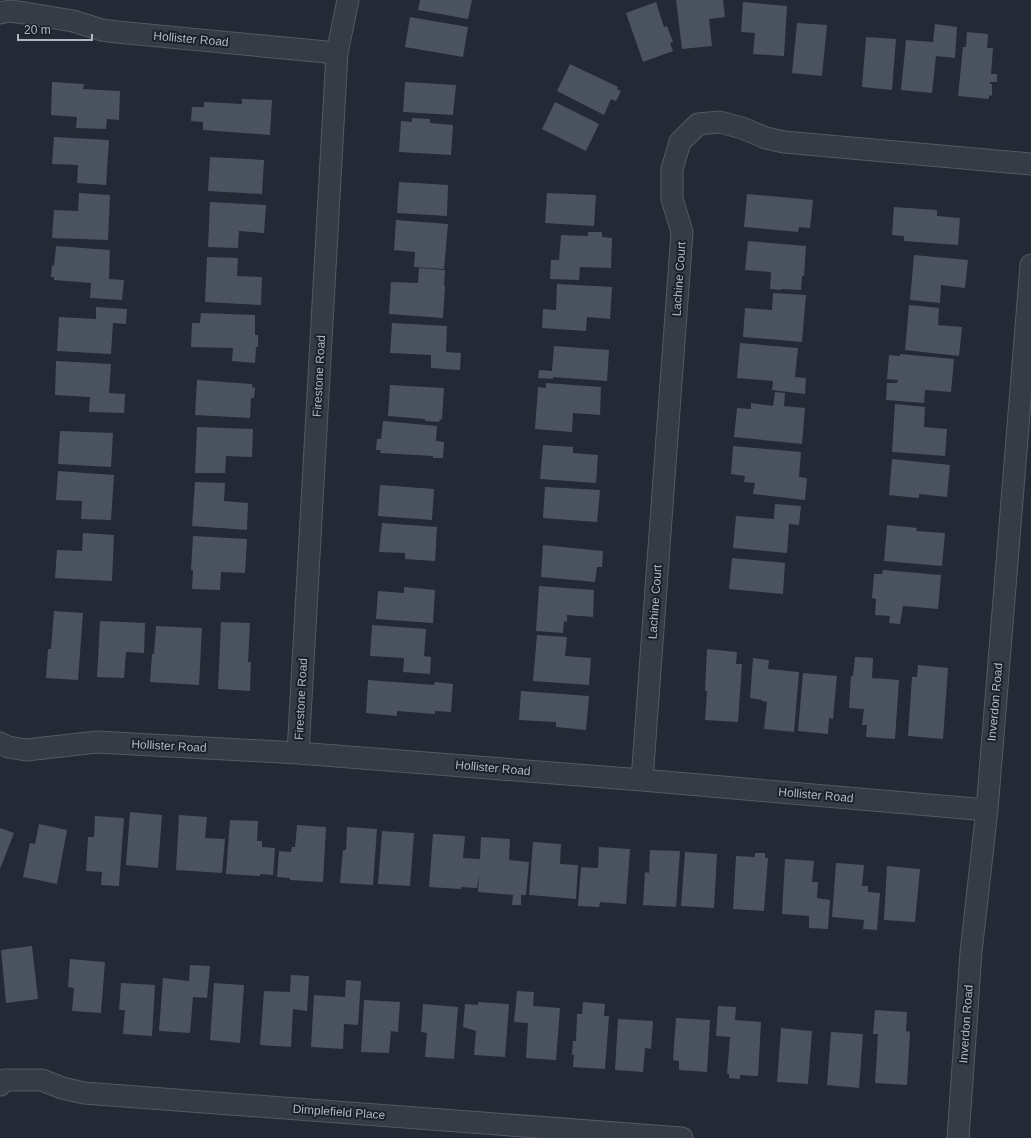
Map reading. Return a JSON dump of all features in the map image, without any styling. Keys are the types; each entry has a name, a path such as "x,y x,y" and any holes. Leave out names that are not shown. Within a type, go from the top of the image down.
{"street":[{"name":"Firestone Road","path":"298,753 337,53 348,0"},
{"name":"Hollister Road","path":"0,12 10,11 25,13 117,32 337,53"},
{"name":"Lachine Court","path":"642,780 682,232 672,199 672,169 680,142 698,124 720,122 742,128 766,138 784,142 1031,164"},
{"name":"Inverdon Road","path":"958,1138 971,952 987,810 1031,266"},
{"name":"Hollister Road","path":"0,742 8,747 26,750 97,742 298,753 642,780 987,810"},
{"name":"Dimplefield Place","path":"0,1085 6,1080 42,1080 62,1088 84,1093 682,1138"}],"building":[{"path":"420,0 472,0 468,19 418,10"},
{"path":"676,0 723,0 725,17 709,19 712,46 682,49"},
{"path":"656,2 664,27 667,26 673,42 670,43 673,51 643,62 626,13"},
{"path":"743,2 787,6 784,56 753,54 755,33 741,32"},
{"path":"410,17 468,27 463,57 405,47"},
{"path":"797,23 827,25 822,76 792,73"},
{"path":"935,24 957,27 955,58 936,56 932,93 901,90 906,40 933,42"},
{"path":"967,32 988,34 987,48 993,48 991,74 997,74 997,82 990,82 990,84 992,84 992,96 989,95 989,99 958,96 963,47 966,47"},
{"path":"866,37 896,39 892,90 862,87"},
{"path":"570,64 618,87 617,89 621,91 616,101 611,99 604,115 557,91"},
{"path":"52,82 84,84 83,89 120,91 119,120 107,119 106,129 76,128 77,117 51,115"},
{"path":"405,82 456,85 453,115 403,112"},
{"path":"242,99 272,100 270,135 203,130 203,122 191,121 192,107 204,107 204,102 242,104"},
{"path":"555,102 599,124 586,151 542,129"},
{"path":"412,118 430,119 430,123 453,125 451,155 399,152 401,121 412,122"},
{"path":"54,137 109,140 106,185 77,183 78,165 52,164"},
{"path":"210,157 264,160 262,194 208,191"},
{"path":"399,182 448,185 447,216 397,213"},
{"path":"79,193 110,195 108,240 52,238 54,210 78,211"},
{"path":"547,193 596,195 594,226 545,223"},
{"path":"747,194 813,200 810,228 799,227 798,232 744,227"},
{"path":"210,202 266,205 264,233 239,231 238,248 208,247"},
{"path":"894,207 937,210 937,216 960,218 958,245 904,241 904,236 892,235"},
{"path":"396,220 448,224 444,269 414,267 415,252 394,250"},
{"path":"588,232 602,232 602,237 612,238 611,268 580,267 579,280 550,279 551,260 559,260 561,235 588,236"},
{"path":"748,241 806,246 804,276 802,276 801,290 770,289 771,272 745,270"},
{"path":"56,246 110,250 109,279 124,280 122,300 90,298 91,283 54,280 54,277 51,277 52,265 54,266"},
{"path":"914,255 968,260 965,288 941,285 940,303 910,300"},
{"path":"207,257 238,258 237,276 262,277 261,305 205,302"},
{"path":"419,268 445,270 443,318 389,314 391,282 418,283"},
{"path":"557,284 612,287 610,319 587,317 586,331 542,328 543,309 556,310"},
{"path":"773,293 806,295 802,342 743,337 745,308 772,310"},
{"path":"909,305 939,308 938,325 962,327 959,356 905,350"},
{"path":"96,307 127,309 126,324 113,323 111,354 57,351 59,317 96,319"},
{"path":"201,313 255,315 255,335 258,335 258,347 256,347 255,363 232,361 233,348 191,347 192,323 200,323"},
{"path":"392,323 447,326 446,352 461,353 460,370 431,368 431,355 390,353"},
{"path":"740,343 798,348 795,377 806,378 805,394 772,390 773,381 737,378"},
{"path":"554,346 609,350 607,381 553,377 553,379 538,378 539,370 552,371"},
{"path":"900,354 954,359 951,392 925,390 924,403 886,400 887,383 897,383 898,380 887,379 889,355 900,356"},
{"path":"56,361 111,364 109,393 125,394 124,413 89,412 90,397 55,395"},
{"path":"197,380 252,384 252,387 255,388 254,398 251,398 250,418 195,415"},
{"path":"546,383 601,387 600,415 573,413 572,432 535,429 538,387 546,388"},
{"path":"390,385 444,388 442,420 440,419 439,422 425,421 425,419 388,416"},
{"path":"775,392 785,393 784,406 805,408 802,444 734,437 737,408 751,409 751,403 773,406"},
{"path":"895,404 925,407 924,427 947,429 945,456 892,452"},
{"path":"383,421 437,426 436,441 444,442 443,458 433,458 433,456 380,453 381,450 376,450 377,439 381,439"},
{"path":"197,427 253,429 252,457 226,456 225,473 195,473"},
{"path":"60,431 113,433 111,467 58,464"},
{"path":"543,445 573,447 573,453 598,455 596,483 540,479"},
{"path":"733,446 801,452 799,477 807,478 805,500 753,494 755,483 744,482 745,476 731,474"},
{"path":"892,459 950,465 947,497 919,494 919,498 889,495"},
{"path":"58,471 114,475 111,520 81,519 82,501 56,500"},
{"path":"195,482 225,483 224,501 248,503 247,530 192,526"},
{"path":"380,485 434,489 432,520 378,516"},
{"path":"545,487 600,490 597,522 543,518"},
{"path":"775,504 801,506 799,525 789,524 787,553 733,548 736,516 774,519"},
{"path":"382,523 437,527 435,561 405,559 405,553 379,552"},
{"path":"887,525 917,528 916,531 945,533 942,566 884,561"},
{"path":"83,533 114,535 112,581 55,578 57,550 82,551"},
{"path":"193,536 247,539 245,573 221,572 220,590 192,589 193,570 191,570"},
{"path":"543,545 603,551 602,567 597,567 595,582 541,577"},
{"path":"732,558 785,563 783,594 729,589"},
{"path":"883,570 941,575 938,609 903,606 900,624 889,623 890,616 875,615 876,599 872,598 874,574 882,574"},
{"path":"539,586 594,590 593,617 567,615 567,622 564,621 563,633 536,631"},
{"path":"404,587 435,590 433,623 376,619 378,591 404,593"},
{"path":"54,611 83,613 78,680 46,678 48,649 51,649"},
{"path":"100,621 145,623 144,653 126,652 124,678 97,677"},
{"path":"221,622 250,623 248,662 251,662 250,691 218,689"},
{"path":"372,625 426,629 424,656 431,657 430,674 403,672 404,658 370,656"},
{"path":"156,626 202,628 199,685 150,682"},
{"path":"537,635 567,637 565,656 591,658 589,685 533,681"},
{"path":"707,649 737,652 736,664 742,664 738,722 705,720"},
{"path":"855,657 873,658 872,678 899,680 895,739 866,737 867,725 862,725 864,709 849,708 851,676 853,676"},
{"path":"753,658 769,660 768,669 799,672 794,732 764,729 767,702 750,698"},
{"path":"918,665 948,668 943,739 908,736 912,677 917,677"},
{"path":"803,673 837,676 833,719 829,718 828,734 798,731"},
{"path":"368,680 434,685 435,682 453,684 451,712 435,711 435,714 397,711 397,716 366,713"},
{"path":"521,691 589,696 586,730 556,727 556,722 519,720"},
{"path":"130,812 162,815 158,868 126,865"},
{"path":"179,815 207,817 205,838 225,839 222,873 176,870"},
{"path":"95,816 124,818 119,886 101,885 102,872 86,871 88,837 94,837"},
{"path":"230,820 258,821 257,841 262,841 262,847 275,848 273,875 260,874 260,876 226,874"},
{"path":"39,824 67,830 57,884 23,877 30,843 35,844"},
{"path":"297,825 326,827 323,882 290,880 290,878 277,877 279,851 291,852 292,847 295,847"},
{"path":"347,827 377,829 373,885 340,883 343,850 346,850"},
{"path":"0,828 14,833 0,869"},
{"path":"382,831 414,833 410,886 378,884"},
{"path":"433,834 465,836 463,858 480,859 481,837 510,839 509,860 529,862 526,895 521,895 521,905 512,905 513,895 478,892 479,873 477,888 461,887 461,889 429,887"},
{"path":"533,842 561,844 560,864 578,865 576,899 529,895"},
{"path":"599,847 630,849 626,904 600,902 599,907 578,906 581,867 598,868"},
{"path":"650,850 680,851 676,907 643,905 645,872 649,873"},
{"path":"685,852 717,854 714,908 681,906"},
{"path":"755,853 765,853 765,858 768,858 764,911 733,909 736,856 755,857"},
{"path":"785,859 814,861 812,882 818,882 817,898 830,900 828,929 809,928 809,916 782,914"},
{"path":"836,863 864,865 862,886 868,886 868,892 880,893 877,930 863,929 864,920 832,917"},
{"path":"887,866 920,869 915,922 884,920"},
{"path":"32,946 38,999 6,1003 1,950"},
{"path":"70,959 105,962 101,1013 72,1011 74,988 68,987"},
{"path":"190,965 210,966 207,998 193,997 190,1033 159,1031 163,978 189,981"},
{"path":"291,975 309,976 307,1011 293,1009 291,1047 260,1045 264,991 290,992"},
{"path":"346,980 361,981 358,1025 344,1024 343,1049 311,1047 314,995 345,997"},
{"path":"121,983 155,985 152,1036 123,1034 125,1010 119,1010"},
{"path":"214,983 244,985 240,1043 210,1040"},
{"path":"517,991 534,992 533,1006 560,1008 556,1060 526,1058 528,1023 514,1022"},
{"path":"364,1000 400,1002 398,1032 391,1031 389,1053 361,1052"},
{"path":"478,1002 509,1004 505,1057 474,1055 476,1031 463,1027 465,1004 478,1005"},
{"path":"583,1002 605,1004 604,1016 609,1016 605,1069 573,1067 573,1041 576,1041 577,1014 582,1014"},
{"path":"423,1004 458,1007 454,1059 425,1057 427,1033 421,1032"},
{"path":"718,1006 736,1007 735,1020 761,1022 758,1076 740,1075 740,1079 729,1078 729,1074 727,1074 730,1037 716,1036"},
{"path":"875,1010 907,1012 906,1031 910,1032 907,1085 875,1083 878,1034 873,1034"},
{"path":"676,1018 710,1020 707,1072 679,1070 679,1061 673,1060"},
{"path":"618,1019 653,1021 651,1049 645,1048 643,1072 615,1070"},
{"path":"781,1028 812,1031 808,1084 777,1082"},
{"path":"831,1032 863,1034 859,1088 827,1085"}]}
